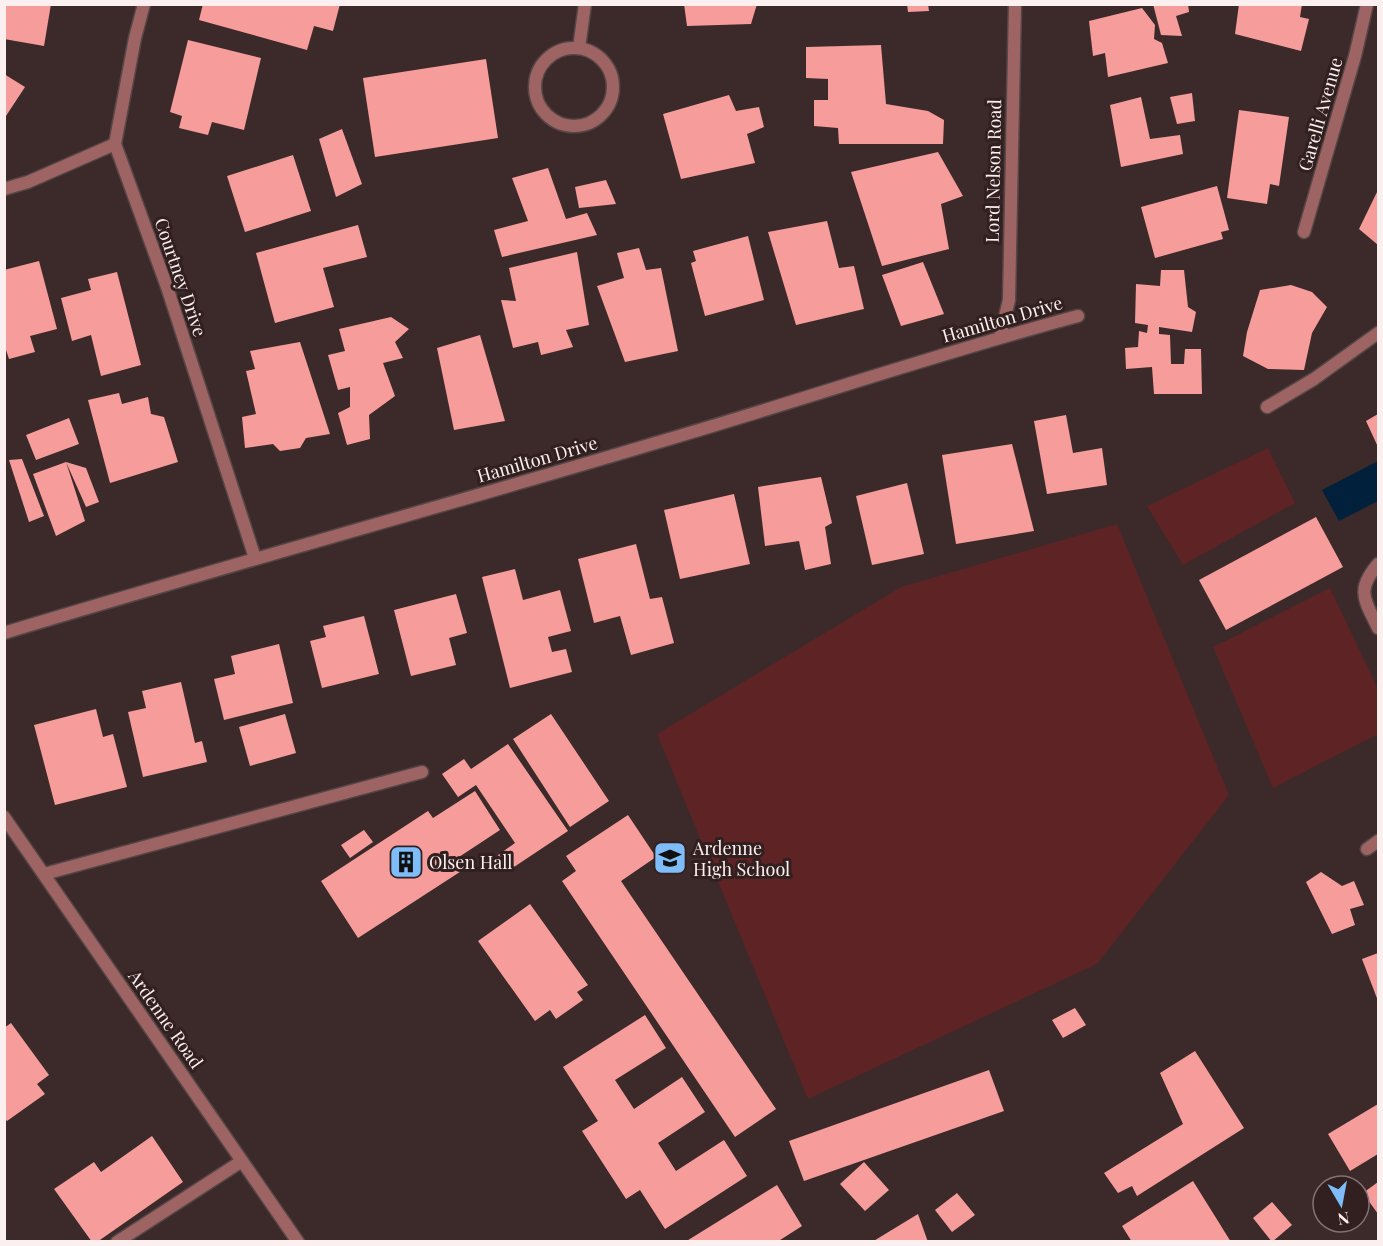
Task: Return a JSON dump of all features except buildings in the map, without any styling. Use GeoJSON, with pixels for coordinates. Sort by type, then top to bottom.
{"type":"FeatureCollection","features":[{"type":"Feature","properties":{"kind":"street"},"geometry":{"type":"LineString","coordinates":[[4,189],[28,182],[115,144],[135,38],[144,4]]}},
{"type":"Feature","properties":{"kind":"street"},"geometry":{"type":"LineString","coordinates":[[579,48],[585,4]]}},
{"type":"Feature","properties":{"kind":"street","name":"Lord Nelson Road"},"geometry":{"type":"LineString","coordinates":[[1000,337],[1009,300],[1015,4]]}},
{"type":"Feature","properties":{"kind":"street","name":"Garelli Avenue"},"geometry":{"type":"LineString","coordinates":[[1304,232],[1355,56],[1367,4]]}},
{"type":"Feature","properties":{"kind":"street"},"geometry":{"type":"LineString","coordinates":[[579,48],[601,58],[608,68],[613,92],[609,104],[597,117],[580,125],[568,125],[555,121],[544,113],[534,88],[540,69],[553,54],[565,49],[579,48]]}},
{"type":"Feature","properties":{"kind":"street","name":"Courtney Drive"},"geometry":{"type":"LineString","coordinates":[[115,144],[167,287],[255,558]]}},
{"type":"Feature","properties":{"kind":"street","name":"Hamilton Drive"},"geometry":{"type":"LineString","coordinates":[[4,633],[659,442],[1000,337],[1078,316]]}},
{"type":"Feature","properties":{"kind":"street"},"geometry":{"type":"LineString","coordinates":[[1267,407],[1314,379],[1378,333]]}},
{"type":"Feature","properties":{"kind":"street"},"geometry":{"type":"LineString","coordinates":[[1378,564],[1365,580],[1364,599],[1378,628]]}},
{"type":"Feature","properties":{"kind":"street"},"geometry":{"type":"LineString","coordinates":[[44,874],[422,772]]}},
{"type":"Feature","properties":{"kind":"street","name":"Ardenne Road"},"geometry":{"type":"LineString","coordinates":[[4,817],[298,1242]]}},
{"type":"Feature","properties":{"kind":"street"},"geometry":{"type":"LineString","coordinates":[[1367,849],[1378,841]]}},
{"type":"Feature","properties":{"kind":"street"},"geometry":{"type":"LineString","coordinates":[[117,1242],[242,1161]]}},
{"type":"Feature","properties":{"kind":"shaded area"},"geometry":{"type":"Polygon","coordinates":[[[1268,448],[1295,503],[1183,565],[1147,506],[1268,448]]]}},
{"type":"Feature","properties":{"kind":"shaded area"},"geometry":{"type":"Polygon","coordinates":[[[1117,524],[1229,795],[1097,964],[808,1099],[657,734],[901,587],[1117,524]]]}},
{"type":"Feature","properties":{"kind":"shaded area"},"geometry":{"type":"Polygon","coordinates":[[[1330,588],[1378,689],[1378,734],[1273,788],[1213,647],[1330,588]]]}},
{"type":"Feature","properties":{"kind":"water"},"geometry":{"type":"Polygon","coordinates":[[[1378,461],[1378,501],[1339,521],[1322,490],[1378,461]]]}},
{"type":"Feature","properties":{"kind":"place","name":"Ardenne High School"},"geometry":{"type":"Point","coordinates":[670,858]}},
{"type":"Feature","properties":{"kind":"place","name":"Olsen Hall"},"geometry":{"type":"Point","coordinates":[406,862]}}]}
